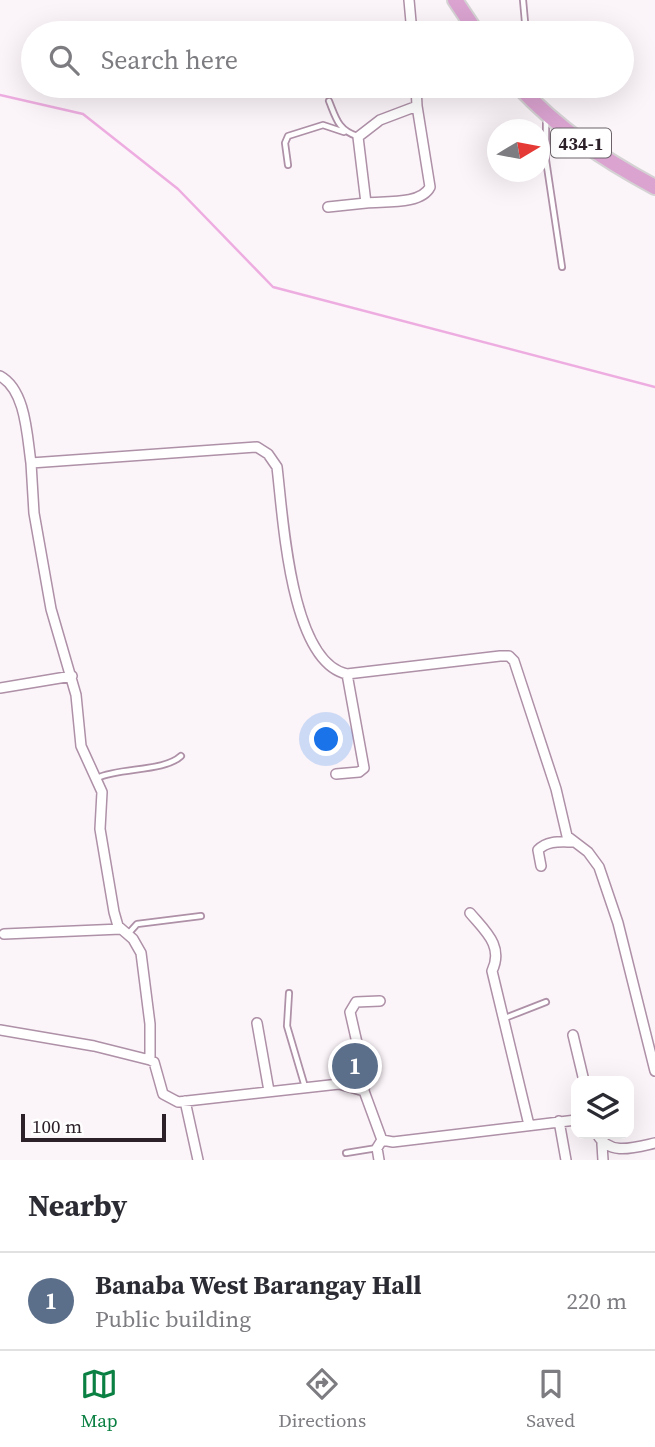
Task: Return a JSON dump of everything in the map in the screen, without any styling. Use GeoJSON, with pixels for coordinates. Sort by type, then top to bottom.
{"type":"FeatureCollection","features":[{"type":"Feature","properties":{"kind":"main road"},"geometry":{"type":"LineString","coordinates":[[455,0],[469,21]]}},
{"type":"Feature","properties":{"kind":"main road","name":"434-1"},"geometry":{"type":"LineString","coordinates":[[528,98],[546,117],[590,150],[655,187]]}},
{"type":"Feature","properties":{"kind":"street"},"geometry":{"type":"LineString","coordinates":[[409,0],[411,21]]}},
{"type":"Feature","properties":{"kind":"street"},"geometry":{"type":"LineString","coordinates":[[328,207],[407,199],[424,196],[428,192],[430,187],[417,98]]}},
{"type":"Feature","properties":{"kind":"street"},"geometry":{"type":"LineString","coordinates":[[366,203],[358,137],[380,120],[418,106]]}},
{"type":"Feature","properties":{"kind":"street"},"geometry":{"type":"LineString","coordinates":[[0,376],[16,391],[27,433],[40,550],[51,609],[72,676],[82,746],[102,792],[100,829],[114,912],[124,932],[139,945],[141,953],[150,1024],[150,1060]]}},
{"type":"Feature","properties":{"kind":"street"},"geometry":{"type":"LineString","coordinates":[[31,463],[257,447],[268,454],[277,467],[301,618],[325,664],[347,674],[509,656],[518,668],[568,836],[588,852],[599,867],[618,923],[655,1071]]}},
{"type":"Feature","properties":{"kind":"street"},"geometry":{"type":"LineString","coordinates":[[336,774],[359,772],[364,768],[347,674]]}},
{"type":"Feature","properties":{"kind":"street"},"geometry":{"type":"LineString","coordinates":[[0,688],[72,676]]}},
{"type":"Feature","properties":{"kind":"street"},"geometry":{"type":"LineString","coordinates":[[541,866],[538,850],[541,847],[552,842],[575,842]]}},
{"type":"Feature","properties":{"kind":"street"},"geometry":{"type":"LineString","coordinates":[[470,913],[495,944],[497,960],[492,971],[528,1125]]}},
{"type":"Feature","properties":{"kind":"street"},"geometry":{"type":"LineString","coordinates":[[4,934],[124,932]]}},
{"type":"Feature","properties":{"kind":"street"},"geometry":{"type":"LineString","coordinates":[[379,1160],[379,1144],[363,1091],[365,1078],[350,1012],[356,1002],[380,1001]]}},
{"type":"Feature","properties":{"kind":"street"},"geometry":{"type":"LineString","coordinates":[[257,1023],[269,1091]]}},
{"type":"Feature","properties":{"kind":"street"},"geometry":{"type":"LineString","coordinates":[[0,1030],[94,1046],[150,1060],[154,1062],[163,1094],[169,1099],[185,1101],[338,1084],[363,1091]]}},
{"type":"Feature","properties":{"kind":"street"},"geometry":{"type":"LineString","coordinates":[[573,1035],[583,1076]]}},
{"type":"Feature","properties":{"kind":"street"},"geometry":{"type":"LineString","coordinates":[[185,1101],[198,1160]]}},
{"type":"Feature","properties":{"kind":"street"},"geometry":{"type":"LineString","coordinates":[[379,1144],[571,1120]]}},
{"type":"Feature","properties":{"kind":"street"},"geometry":{"type":"LineString","coordinates":[[559,1121],[566,1160]]}},
{"type":"Feature","properties":{"kind":"street"},"geometry":{"type":"LineString","coordinates":[[600,1139],[603,1160]]}},
{"type":"Feature","properties":{"kind":"street"},"geometry":{"type":"LineString","coordinates":[[602,1144],[619,1150],[655,1143]]}},
{"type":"Feature","properties":{"kind":"lane"},"geometry":{"type":"LineString","coordinates":[[523,0],[525,21]]}},
{"type":"Feature","properties":{"kind":"lane"},"geometry":{"type":"LineString","coordinates":[[329,101],[344,132]]}},
{"type":"Feature","properties":{"kind":"lane"},"geometry":{"type":"LineString","coordinates":[[546,117],[546,160],[562,267]]}},
{"type":"Feature","properties":{"kind":"lane"},"geometry":{"type":"LineString","coordinates":[[288,165],[285,143],[288,136],[323,125],[358,137]]}},
{"type":"Feature","properties":{"kind":"lane"},"geometry":{"type":"LineString","coordinates":[[96,778],[113,771],[162,764],[181,756]]}},
{"type":"Feature","properties":{"kind":"lane"},"geometry":{"type":"LineString","coordinates":[[124,932],[137,924],[201,916]]}},
{"type":"Feature","properties":{"kind":"lane"},"geometry":{"type":"LineString","coordinates":[[289,993],[286,1026],[305,1087]]}},
{"type":"Feature","properties":{"kind":"lane"},"geometry":{"type":"LineString","coordinates":[[504,1019],[546,1002]]}},
{"type":"Feature","properties":{"kind":"lane"},"geometry":{"type":"LineString","coordinates":[[346,1153],[379,1144]]}},
{"type":"Feature","properties":{"kind":"waterway"},"geometry":{"type":"LineString","coordinates":[[0,95],[83,114],[178,189],[273,287],[655,387]]}},
{"type":"Feature","properties":{"kind":"place","name":"Banaba West Barangay Hall"},"geometry":{"type":"Point","coordinates":[355,1066]}}]}
